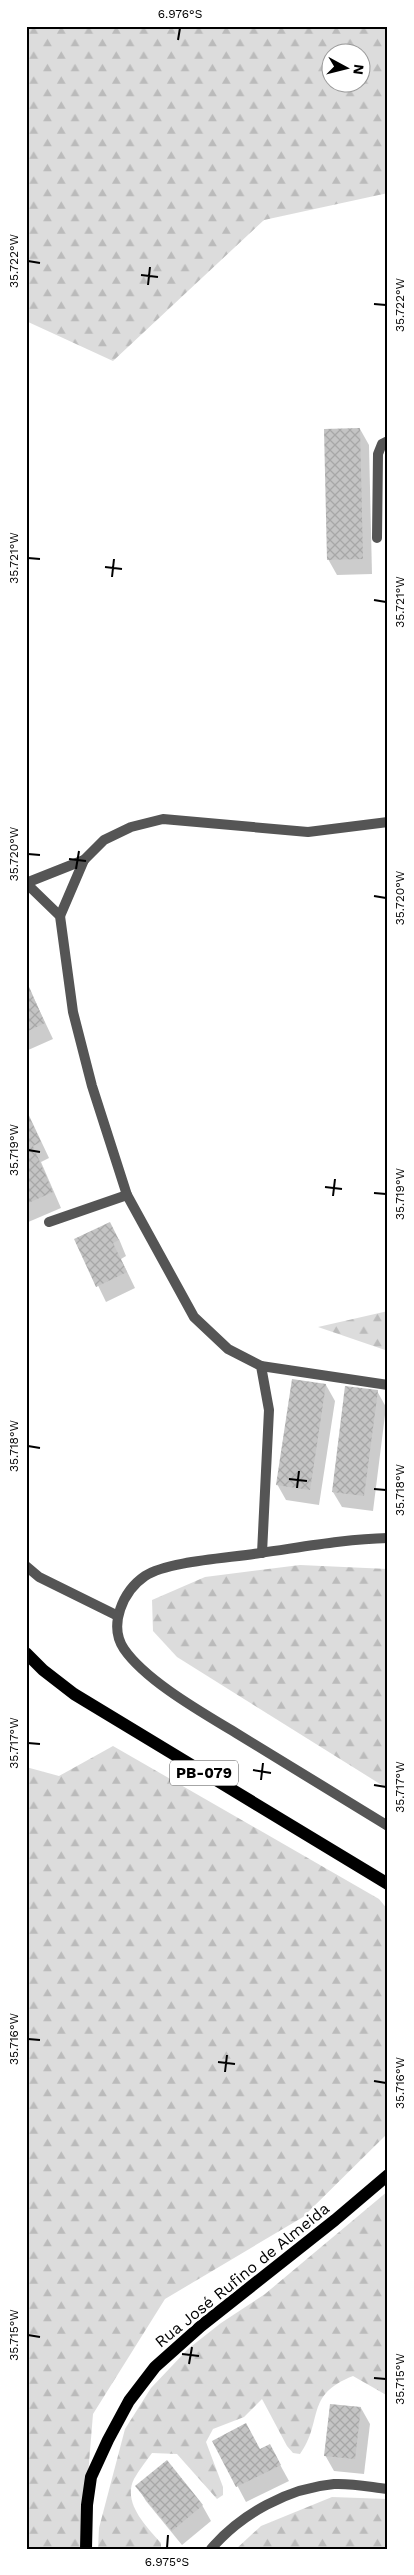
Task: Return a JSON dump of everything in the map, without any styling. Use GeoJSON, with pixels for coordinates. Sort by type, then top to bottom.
{"type":"FeatureCollection","features":[{"type":"Feature","properties":{"kind":"main road","name":"PB-079"},"geometry":{"type":"LineString","coordinates":[[26,1653],[43,1670],[74,1694],[388,1884]]}},
{"type":"Feature","properties":{"kind":"main road","name":"Rua José Rufino de Almeida"},"geometry":{"type":"LineString","coordinates":[[86,2549],[87,2505],[91,2477],[129,2401],[155,2368],[200,2326],[388,2176]]}},
{"type":"Feature","properties":{"kind":"street"},"geometry":{"type":"LineString","coordinates":[[377,538],[378,454],[382,444],[388,440]]}},
{"type":"Feature","properties":{"kind":"street"},"geometry":{"type":"LineString","coordinates":[[388,822],[308,832],[163,820],[130,827],[104,840],[84,860],[60,916],[73,1012],[92,1086],[126,1195],[194,1317],[228,1349],[261,1366],[388,1384]]}},
{"type":"Feature","properties":{"kind":"street"},"geometry":{"type":"LineString","coordinates":[[60,916],[26,883],[84,860]]}},
{"type":"Feature","properties":{"kind":"street"},"geometry":{"type":"LineString","coordinates":[[49,1222],[126,1195]]}},
{"type":"Feature","properties":{"kind":"street"},"geometry":{"type":"LineString","coordinates":[[261,1366],[270,1410],[262,1553]]}},
{"type":"Feature","properties":{"kind":"street"},"geometry":{"type":"LineString","coordinates":[[388,1538],[301,1546],[169,1568],[146,1576],[124,1601],[118,1616],[117,1632],[124,1648],[141,1668],[192,1706],[388,1826]]}},
{"type":"Feature","properties":{"kind":"street"},"geometry":{"type":"LineString","coordinates":[[26,1566],[39,1577],[118,1616]]}},
{"type":"Feature","properties":{"kind":"street"},"geometry":{"type":"LineString","coordinates":[[211,2549],[237,2522],[285,2496],[312,2487],[336,2484],[388,2489]]}},
{"type":"Feature","properties":{"kind":"green space"},"geometry":{"type":"Polygon","coordinates":[[[26,26],[388,26],[388,193],[264,220],[113,361],[26,321],[26,26]]]}},
{"type":"Feature","properties":{"kind":"green space"},"geometry":{"type":"Polygon","coordinates":[[[388,1311],[388,1351],[318,1327],[388,1311]]]}},
{"type":"Feature","properties":{"kind":"green space"},"geometry":{"type":"Polygon","coordinates":[[[300,1565],[388,1569],[388,1789],[177,1657],[153,1631],[152,1600],[205,1577],[300,1565]]]}},
{"type":"Feature","properties":{"kind":"green space"},"geometry":{"type":"Polygon","coordinates":[[[113,1746],[379,1899],[388,1910],[388,2133],[303,2217],[165,2299],[93,2414],[82,2549],[26,2549],[26,1767],[59,1776],[113,1746]]]}},
{"type":"Feature","properties":{"kind":"green space"},"geometry":{"type":"Polygon","coordinates":[[[388,2191],[388,2396],[353,2376],[338,2383],[321,2400],[312,2431],[300,2454],[293,2453],[287,2446],[262,2399],[244,2417],[213,2429],[206,2442],[223,2487],[223,2495],[217,2499],[177,2454],[152,2453],[134,2479],[131,2497],[143,2522],[161,2543],[161,2549],[98,2549],[99,2528],[125,2429],[151,2388],[188,2349],[221,2323],[265,2294],[388,2191]]]}},
{"type":"Feature","properties":{"kind":"green space"},"geometry":{"type":"Polygon","coordinates":[[[332,2497],[388,2499],[388,2549],[236,2549],[261,2526],[332,2497]]]}},
{"type":"Feature","properties":{"kind":"building"},"geometry":{"type":"Polygon","coordinates":[[[360,428],[363,559],[327,560],[324,429],[360,428]]]}},
{"type":"Feature","properties":{"kind":"building"},"geometry":{"type":"Polygon","coordinates":[[[26,980],[45,1023],[26,1032],[26,980]]]}},
{"type":"Feature","properties":{"kind":"building"},"geometry":{"type":"Polygon","coordinates":[[[26,1110],[41,1142],[33,1146],[53,1192],[26,1204],[26,1110]]]}},
{"type":"Feature","properties":{"kind":"building"},"geometry":{"type":"Polygon","coordinates":[[[110,1222],[119,1240],[113,1243],[127,1272],[96,1287],[74,1239],[110,1222]]]}},
{"type":"Feature","properties":{"kind":"building"},"geometry":{"type":"Polygon","coordinates":[[[292,1379],[326,1384],[310,1490],[276,1485],[292,1379]]]}},
{"type":"Feature","properties":{"kind":"building"},"geometry":{"type":"Polygon","coordinates":[[[345,1386],[378,1390],[364,1496],[332,1492],[345,1386]]]}},
{"type":"Feature","properties":{"kind":"building"},"geometry":{"type":"Polygon","coordinates":[[[330,2404],[361,2407],[355,2459],[324,2456],[330,2404]]]}},
{"type":"Feature","properties":{"kind":"building"},"geometry":{"type":"Polygon","coordinates":[[[246,2423],[260,2449],[270,2444],[281,2465],[236,2487],[212,2441],[246,2423]]]}},
{"type":"Feature","properties":{"kind":"building"},"geometry":{"type":"Polygon","coordinates":[[[167,2460],[203,2505],[172,2531],[135,2486],[167,2460]]]}}]}
